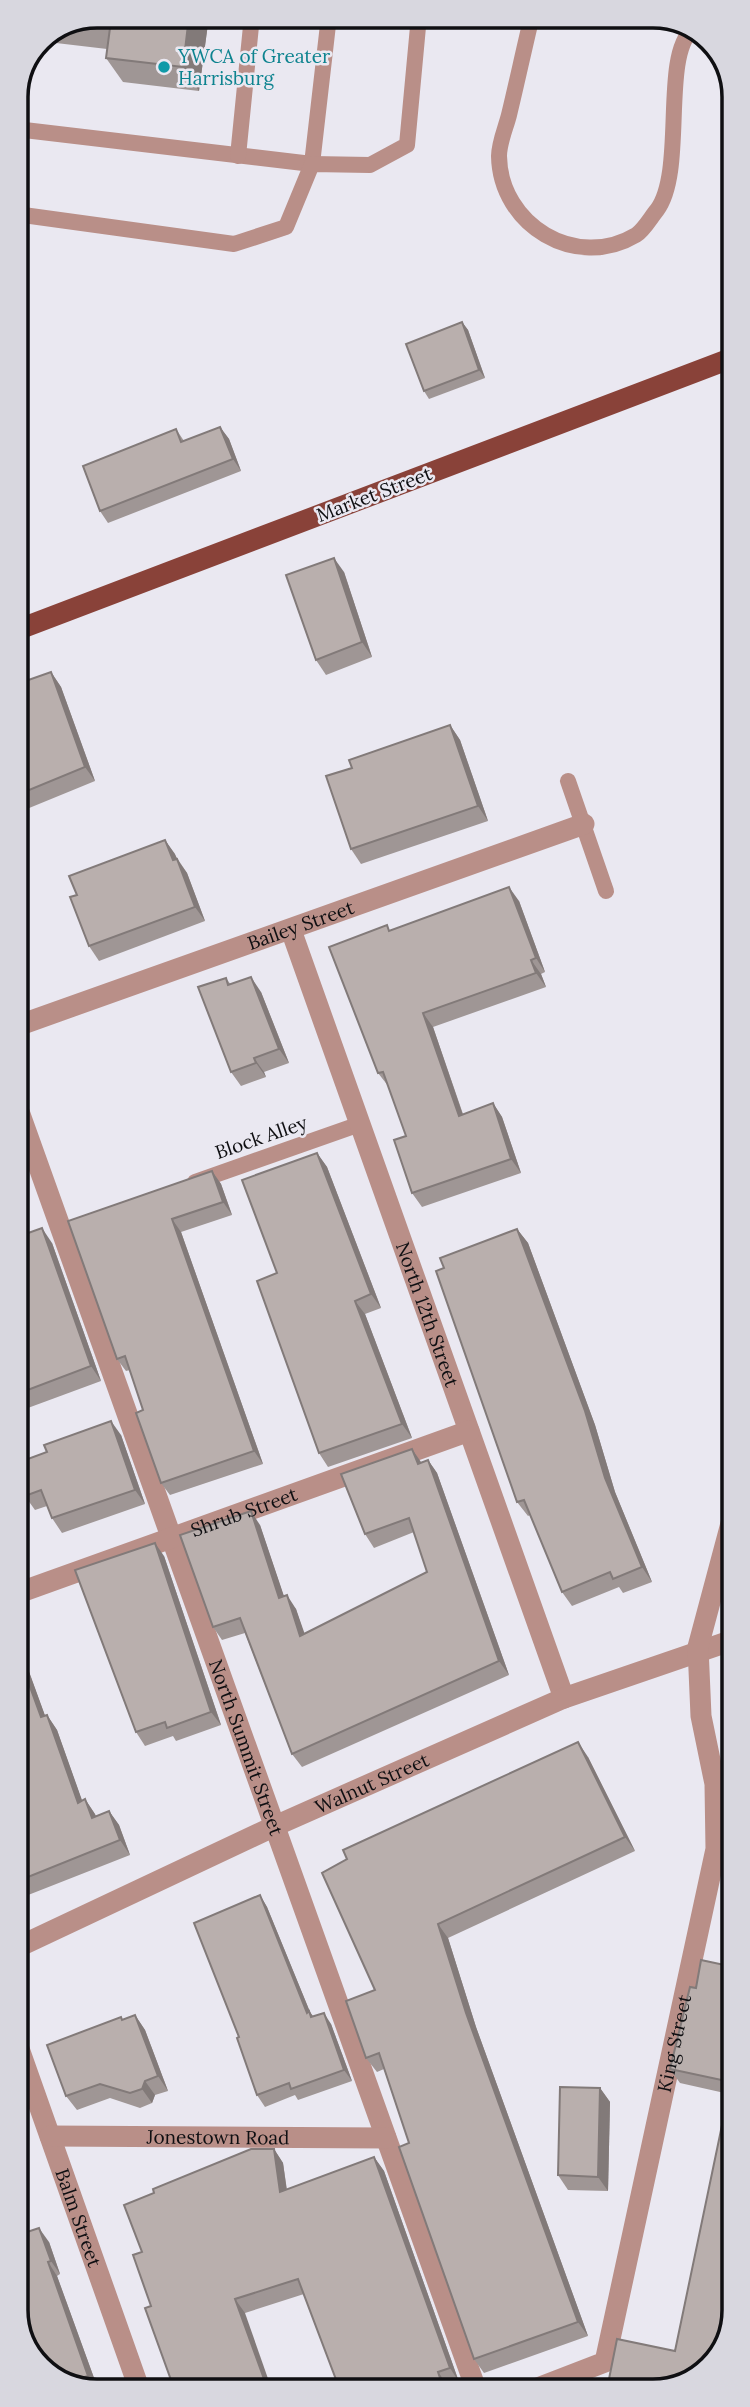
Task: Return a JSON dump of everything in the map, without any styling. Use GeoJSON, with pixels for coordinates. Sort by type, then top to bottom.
{"type":"FeatureCollection","features":[{"type":"Feature","properties":{"kind":"main road","name":"Market Street"},"geometry":{"type":"LineString","coordinates":[[28,625],[722,362]]}},
{"type":"Feature","properties":{"kind":"street","name":"Bailey Street"},"geometry":{"type":"LineString","coordinates":[[28,1022],[584,824]]}},
{"type":"Feature","properties":{"kind":"street","name":"North 12th Street"},"geometry":{"type":"LineString","coordinates":[[291,930],[564,1698]]}},
{"type":"Feature","properties":{"kind":"street","name":"North Summit Street"},"geometry":{"type":"LineString","coordinates":[[28,1136],[472,2379]]}},
{"type":"Feature","properties":{"kind":"street","name":"Shrub Street"},"geometry":{"type":"LineString","coordinates":[[28,1589],[469,1431]]}},
{"type":"Feature","properties":{"kind":"street","name":"King Street"},"geometry":{"type":"LineString","coordinates":[[560,2379],[605,2361],[716,1849],[715,1784],[701,1716],[698,1647],[722,1557]]}},
{"type":"Feature","properties":{"kind":"street","name":"Walnut Street"},"geometry":{"type":"LineString","coordinates":[[28,1942],[275,1826],[564,1698],[722,1644]]}},
{"type":"Feature","properties":{"kind":"street","name":"Balm Street"},"geometry":{"type":"LineString","coordinates":[[28,2074],[135,2379]]}},
{"type":"Feature","properties":{"kind":"street","name":"Jonestown Road"},"geometry":{"type":"LineString","coordinates":[[50,2136],[386,2138]]}},
{"type":"Feature","properties":{"kind":"lane"},"geometry":{"type":"LineString","coordinates":[[238,156],[252,28]]}},
{"type":"Feature","properties":{"kind":"lane"},"geometry":{"type":"LineString","coordinates":[[28,216],[234,244],[286,227],[312,164],[328,28]]}},
{"type":"Feature","properties":{"kind":"lane"},"geometry":{"type":"LineString","coordinates":[[28,130],[312,164],[370,165],[407,145],[418,28]]}},
{"type":"Feature","properties":{"kind":"lane"},"geometry":{"type":"LineString","coordinates":[[529,28],[499,156],[508,197],[537,229],[568,247],[601,248],[638,234],[663,202],[672,159],[677,71],[686,37]]}},
{"type":"Feature","properties":{"kind":"lane"},"geometry":{"type":"LineString","coordinates":[[568,782],[606,891]]}},
{"type":"Feature","properties":{"kind":"lane","name":"Block Alley"},"geometry":{"type":"LineString","coordinates":[[178,1188],[360,1124]]}},
{"type":"Feature","properties":{"kind":"building"},"geometry":{"type":"Polygon","coordinates":[[[110,28],[188,28],[183,67],[106,58],[110,28]]]}},
{"type":"Feature","properties":{"kind":"building"},"geometry":{"type":"Polygon","coordinates":[[[462,322],[479,370],[424,391],[406,344],[462,322]]]}},
{"type":"Feature","properties":{"kind":"building"},"geometry":{"type":"Polygon","coordinates":[[[220,427],[233,459],[100,511],[83,466],[176,429],[181,442],[220,427]]]}},
{"type":"Feature","properties":{"kind":"building"},"geometry":{"type":"Polygon","coordinates":[[[334,558],[362,642],[316,660],[286,575],[334,558]]]}},
{"type":"Feature","properties":{"kind":"building"},"geometry":{"type":"Polygon","coordinates":[[[51,672],[85,767],[28,790],[28,680],[51,672]]]}},
{"type":"Feature","properties":{"kind":"building"},"geometry":{"type":"Polygon","coordinates":[[[450,725],[478,806],[351,849],[326,776],[352,768],[349,760],[450,725]]]}},
{"type":"Feature","properties":{"kind":"building"},"geometry":{"type":"Polygon","coordinates":[[[165,840],[173,860],[177,859],[195,907],[89,946],[70,897],[77,895],[69,876],[165,840]]]}},
{"type":"Feature","properties":{"kind":"building"},"geometry":{"type":"Polygon","coordinates":[[[509,887],[536,958],[531,960],[536,973],[423,1013],[459,1116],[493,1103],[511,1159],[412,1193],[394,1140],[406,1136],[383,1072],[378,1073],[329,947],[387,925],[389,931],[509,887]]]}},
{"type":"Feature","properties":{"kind":"building"},"geometry":{"type":"Polygon","coordinates":[[[251,977],[279,1049],[254,1058],[256,1063],[231,1072],[198,987],[226,978],[228,985],[251,977]]]}},
{"type":"Feature","properties":{"kind":"building"},"geometry":{"type":"Polygon","coordinates":[[[317,1153],[371,1294],[355,1301],[402,1424],[319,1453],[257,1281],[277,1273],[242,1180],[317,1153]]]}},
{"type":"Feature","properties":{"kind":"building"},"geometry":{"type":"Polygon","coordinates":[[[212,1171],[223,1202],[172,1219],[254,1451],[161,1483],[136,1413],[143,1410],[125,1356],[117,1359],[68,1221],[212,1171]]]}},
{"type":"Feature","properties":{"kind":"building"},"geometry":{"type":"Polygon","coordinates":[[[42,1228],[91,1366],[28,1390],[28,1233],[42,1228]]]}},
{"type":"Feature","properties":{"kind":"building"},"geometry":{"type":"Polygon","coordinates":[[[517,1229],[585,1411],[605,1478],[642,1567],[613,1579],[610,1572],[562,1592],[524,1500],[517,1502],[436,1271],[444,1268],[440,1258],[517,1229]]]}},
{"type":"Feature","properties":{"kind":"building"},"geometry":{"type":"Polygon","coordinates":[[[111,1421],[135,1490],[52,1518],[41,1490],[28,1495],[28,1459],[47,1452],[44,1445],[111,1421]]]}},
{"type":"Feature","properties":{"kind":"building"},"geometry":{"type":"Polygon","coordinates":[[[412,1449],[418,1464],[428,1460],[499,1661],[292,1754],[240,1618],[213,1627],[180,1535],[251,1511],[279,1598],[287,1595],[300,1636],[427,1572],[409,1518],[365,1534],[341,1474],[412,1449]]]}},
{"type":"Feature","properties":{"kind":"building"},"geometry":{"type":"Polygon","coordinates":[[[155,1543],[211,1712],[167,1728],[165,1722],[136,1732],[75,1570],[155,1543]]]}},
{"type":"Feature","properties":{"kind":"building"},"geometry":{"type":"Polygon","coordinates":[[[28,1681],[41,1717],[47,1715],[78,1803],[85,1799],[92,1818],[109,1811],[120,1840],[28,1877],[28,1681]]]}},
{"type":"Feature","properties":{"kind":"building"},"geometry":{"type":"Polygon","coordinates":[[[578,1742],[625,1837],[438,1924],[466,2013],[578,2322],[474,2359],[399,2147],[409,2143],[379,2053],[366,2058],[346,2001],[375,1990],[322,1873],[347,1859],[343,1850],[578,1742]]]}},
{"type":"Feature","properties":{"kind":"building"},"geometry":{"type":"Polygon","coordinates":[[[260,1895],[307,2013],[309,2011],[311,2017],[324,2013],[344,2070],[291,2089],[289,2083],[257,2095],[237,2038],[239,2037],[194,1923],[260,1895]]]}},
{"type":"Feature","properties":{"kind":"building"},"geometry":{"type":"Polygon","coordinates":[[[701,1960],[722,1964],[722,2080],[670,2069],[690,1987],[696,1988],[701,1960]]]}},
{"type":"Feature","properties":{"kind":"building"},"geometry":{"type":"Polygon","coordinates":[[[135,2015],[158,2076],[145,2081],[142,2089],[130,2093],[100,2084],[66,2096],[47,2045],[121,2017],[122,2020],[135,2015]]]}},
{"type":"Feature","properties":{"kind":"building"},"geometry":{"type":"Polygon","coordinates":[[[560,2087],[600,2088],[598,2177],[558,2175],[560,2087]]]}},
{"type":"Feature","properties":{"kind":"building"},"geometry":{"type":"Polygon","coordinates":[[[722,2125],[722,2310],[715,2340],[702,2359],[671,2377],[609,2379],[617,2339],[675,2351],[722,2125]]]}},
{"type":"Feature","properties":{"kind":"building"},"geometry":{"type":"Polygon","coordinates":[[[251,2149],[274,2149],[280,2192],[374,2157],[450,2368],[438,2372],[440,2379],[336,2379],[298,2279],[235,2299],[264,2379],[171,2379],[145,2308],[151,2306],[133,2255],[142,2252],[124,2205],[154,2193],[153,2189],[251,2149]]]}},
{"type":"Feature","properties":{"kind":"building"},"geometry":{"type":"Polygon","coordinates":[[[39,2228],[51,2261],[48,2262],[88,2376],[79,2377],[55,2365],[40,2348],[30,2328],[28,2232],[39,2228]]]}},
{"type":"Feature","properties":{"kind":"place","name":"YWCA of Greater Harrisburg"},"geometry":{"type":"Point","coordinates":[164,67]}}]}
